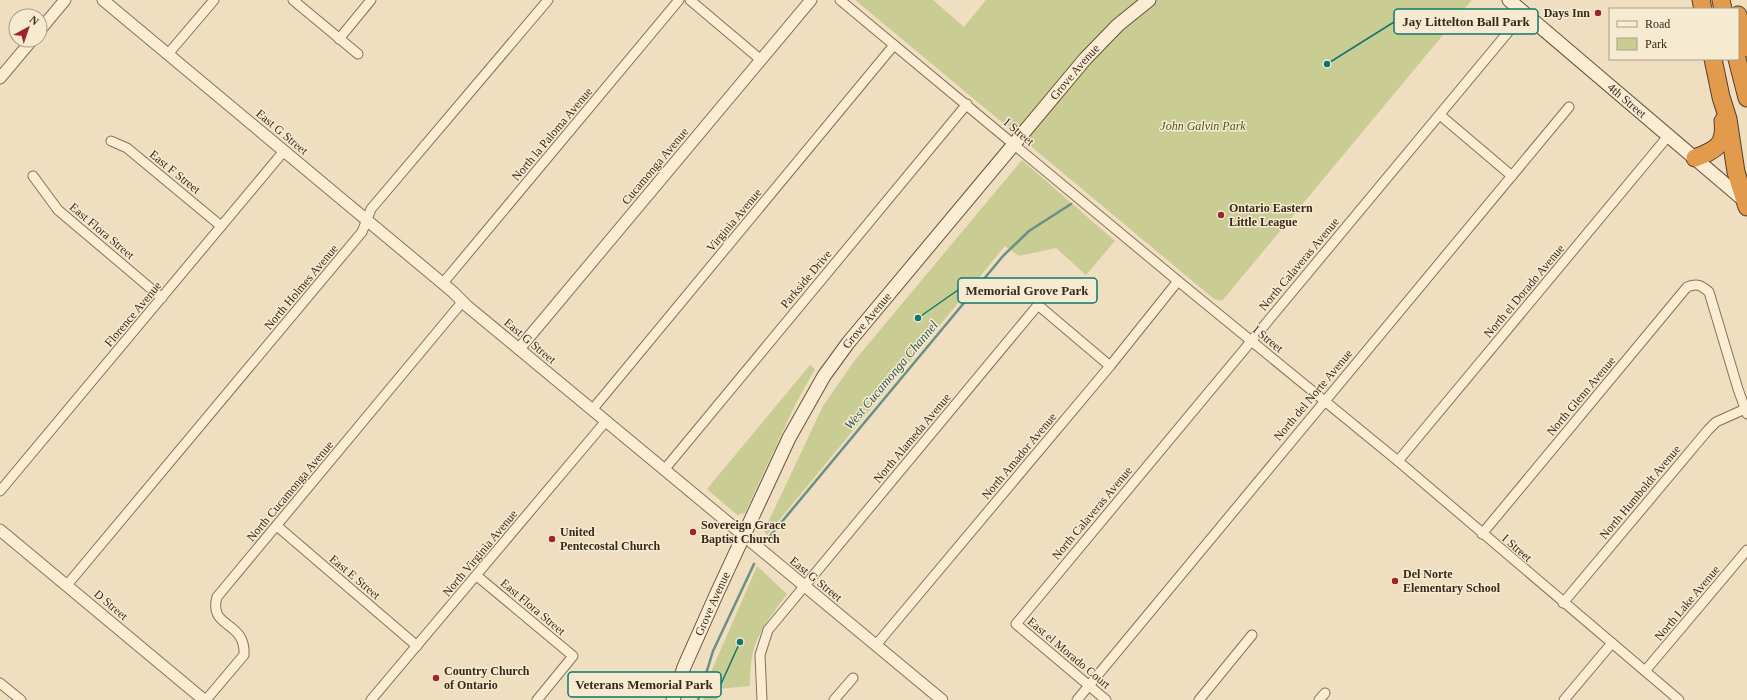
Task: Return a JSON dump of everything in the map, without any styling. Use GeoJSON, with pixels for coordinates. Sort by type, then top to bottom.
{"type":"FeatureCollection","features":[{"type":"Feature","properties":{"kind":"highway"},"geometry":{"type":"LineString","coordinates":[[1739,19],[1747,48]]}},
{"type":"Feature","properties":{"kind":"highway"},"geometry":{"type":"LineString","coordinates":[[1713,60],[1721,97],[1728,119],[1736,172],[1746,204]]}},
{"type":"Feature","properties":{"kind":"highway"},"geometry":{"type":"LineString","coordinates":[[1737,60],[1747,98]]}},
{"type":"Feature","properties":{"kind":"highway"},"geometry":{"type":"LineString","coordinates":[[1695,158],[1714,150],[1722,140],[1724,127],[1721,97]]}},
{"type":"Feature","properties":{"kind":"main road","name":"Grove Avenue"},"geometry":{"type":"LineString","coordinates":[[673,700],[684,667],[789,438],[824,376],[853,337],[1085,59],[1118,25],[1149,0]]}},
{"type":"Feature","properties":{"kind":"main road","name":"4th Street"},"geometry":{"type":"LineString","coordinates":[[1510,0],[1669,135],[1746,204]]}},
{"type":"Feature","properties":{"kind":"street"},"geometry":{"type":"LineString","coordinates":[[48,20],[65,0]]}},
{"type":"Feature","properties":{"kind":"street","name":"East G Street"},"geometry":{"type":"LineString","coordinates":[[103,0],[443,283],[606,422],[942,700]]}},
{"type":"Feature","properties":{"kind":"street"},"geometry":{"type":"LineString","coordinates":[[168,54],[214,0]]}},
{"type":"Feature","properties":{"kind":"street"},"geometry":{"type":"LineString","coordinates":[[293,0],[358,54]]}},
{"type":"Feature","properties":{"kind":"street"},"geometry":{"type":"LineString","coordinates":[[339,39],[371,0]]}},
{"type":"Feature","properties":{"kind":"street","name":"North la Paloma Avenue"},"geometry":{"type":"LineString","coordinates":[[443,283],[679,0]]}},
{"type":"Feature","properties":{"kind":"street"},"geometry":{"type":"LineString","coordinates":[[690,0],[762,60]]}},
{"type":"Feature","properties":{"kind":"street","name":"Cucamonga Avenue"},"geometry":{"type":"LineString","coordinates":[[519,349],[811,0]]}},
{"type":"Feature","properties":{"kind":"street","name":"I Street"},"geometry":{"type":"LineString","coordinates":[[840,0],[967,104],[1178,281],[1398,461],[1563,603],[1679,700]]}},
{"type":"Feature","properties":{"kind":"street","name":"North Holmes Avenue"},"geometry":{"type":"LineString","coordinates":[[66,585],[362,232],[371,209],[544,1]]}},
{"type":"Feature","properties":{"kind":"street","name":"North Calaveras Avenue"},"geometry":{"type":"LineString","coordinates":[[1016,624],[1524,13]]}},
{"type":"Feature","properties":{"kind":"street","name":"Virginia Avenue"},"geometry":{"type":"LineString","coordinates":[[592,410],[894,45]]}},
{"type":"Feature","properties":{"kind":"street"},"geometry":{"type":"LineString","coordinates":[[0,78],[25,48]]}},
{"type":"Feature","properties":{"kind":"street","name":"Parkside Drive"},"geometry":{"type":"LineString","coordinates":[[664,470],[967,104]]}},
{"type":"Feature","properties":{"kind":"street","name":"North del Norte Avenue"},"geometry":{"type":"LineString","coordinates":[[1076,700],[1570,107]]}},
{"type":"Feature","properties":{"kind":"street"},"geometry":{"type":"LineString","coordinates":[[1440,115],[1512,176]]}},
{"type":"Feature","properties":{"kind":"street","name":"North el Dorado Avenue"},"geometry":{"type":"LineString","coordinates":[[1398,461],[1669,135]]}},
{"type":"Feature","properties":{"kind":"street","name":"East F Street"},"geometry":{"type":"LineString","coordinates":[[111,141],[127,148],[221,226]]}},
{"type":"Feature","properties":{"kind":"street","name":"Florence Avenue"},"geometry":{"type":"LineString","coordinates":[[0,491],[284,151]]}},
{"type":"Feature","properties":{"kind":"street","name":"East Flora Street"},"geometry":{"type":"LineString","coordinates":[[33,176],[58,210],[162,298]]}},
{"type":"Feature","properties":{"kind":"street","name":"North Amador Avenue"},"geometry":{"type":"LineString","coordinates":[[876,645],[1110,366],[1178,281]]}},
{"type":"Feature","properties":{"kind":"street","name":"North Glenn Avenue"},"geometry":{"type":"LineString","coordinates":[[1482,534],[1687,287],[1695,284],[1703,286],[1709,292],[1746,412]]}},
{"type":"Feature","properties":{"kind":"street","name":"North Cucamonga Avenue"},"geometry":{"type":"LineString","coordinates":[[205,700],[244,655],[244,646],[241,636],[217,615],[215,606],[217,597],[463,301]]}},
{"type":"Feature","properties":{"kind":"street","name":"North Alameda Avenue"},"geometry":{"type":"LineString","coordinates":[[804,586],[1038,305],[1110,366]]}},
{"type":"Feature","properties":{"kind":"street","name":"North Humboldt Avenue"},"geometry":{"type":"LineString","coordinates":[[1563,603],[1708,430],[1716,422],[1746,412]]}},
{"type":"Feature","properties":{"kind":"street","name":"North Virginia Avenue"},"geometry":{"type":"LineString","coordinates":[[371,700],[606,422]]}},
{"type":"Feature","properties":{"kind":"street","name":"East E Street"},"geometry":{"type":"LineString","coordinates":[[277,526],[417,646]]}},
{"type":"Feature","properties":{"kind":"street","name":"D Street"},"geometry":{"type":"LineString","coordinates":[[0,530],[205,700]]}},
{"type":"Feature","properties":{"kind":"street","name":"North Lake Avenue"},"geometry":{"type":"LineString","coordinates":[[1645,671],[1747,550]]}},
{"type":"Feature","properties":{"kind":"street","name":"East Flora Street"},"geometry":{"type":"LineString","coordinates":[[477,576],[573,656],[537,700]]}},
{"type":"Feature","properties":{"kind":"street"},"geometry":{"type":"LineString","coordinates":[[762,700],[760,655],[768,630],[804,586]]}},
{"type":"Feature","properties":{"kind":"street","name":"East el Morado Court"},"geometry":{"type":"LineString","coordinates":[[1016,624],[1106,700]]}},
{"type":"Feature","properties":{"kind":"street"},"geometry":{"type":"LineString","coordinates":[[1199,700],[1252,635]]}},
{"type":"Feature","properties":{"kind":"street"},"geometry":{"type":"LineString","coordinates":[[1564,700],[1612,643]]}},
{"type":"Feature","properties":{"kind":"street"},"geometry":{"type":"LineString","coordinates":[[834,700],[853,678]]}},
{"type":"Feature","properties":{"kind":"street"},"geometry":{"type":"LineString","coordinates":[[0,683],[21,700]]}},
{"type":"Feature","properties":{"kind":"green space","name":"John Galvin Park"},"geometry":{"type":"Polygon","coordinates":[[[855,0],[933,0],[964,27],[986,0],[1472,0],[1222,301],[1214,299],[855,0]]]}},
{"type":"Feature","properties":{"kind":"green space"},"geometry":{"type":"Polygon","coordinates":[[[1022,160],[1115,241],[1086,275],[1056,248],[1019,256],[1005,246],[767,535],[764,531],[823,406],[855,360],[1022,160]]]}},
{"type":"Feature","properties":{"kind":"green space"},"geometry":{"type":"Polygon","coordinates":[[[810,365],[815,369],[795,405],[745,513],[737,515],[707,489],[810,365]]]}},
{"type":"Feature","properties":{"kind":"green space"},"geometry":{"type":"Polygon","coordinates":[[[757,566],[787,594],[770,617],[759,636],[752,657],[750,686],[717,689],[717,700],[703,700],[711,672],[757,566]]]}},
{"type":"Feature","properties":{"kind":"waterway","name":"West Cucamonga Channel"},"geometry":{"type":"LineString","coordinates":[[770,536],[1003,256],[1029,231],[1071,204]]}},
{"type":"Feature","properties":{"kind":"waterway","name":"West Cucamonga Channel"},"geometry":{"type":"LineString","coordinates":[[698,700],[713,651],[754,564]]}},
{"type":"Feature","properties":{"kind":"place","name":"Days Inn"},"geometry":{"type":"Point","coordinates":[1598,13]}},
{"type":"Feature","properties":{"kind":"place","name":"Jay Littelton Ball Park"},"geometry":{"type":"Point","coordinates":[1327,64]}},
{"type":"Feature","properties":{"kind":"place","name":"Ontario Eastern Little League"},"geometry":{"type":"Point","coordinates":[1221,215]}},
{"type":"Feature","properties":{"kind":"place","name":"Memorial Grove Park"},"geometry":{"type":"Point","coordinates":[918,318]}},
{"type":"Feature","properties":{"kind":"place","name":"Sovereign Grace Baptist Church"},"geometry":{"type":"Point","coordinates":[693,532]}},
{"type":"Feature","properties":{"kind":"place","name":"United Pentecostal Church"},"geometry":{"type":"Point","coordinates":[552,539]}},
{"type":"Feature","properties":{"kind":"place","name":"Del Norte Elementary School"},"geometry":{"type":"Point","coordinates":[1395,581]}},
{"type":"Feature","properties":{"kind":"place","name":"Veterans Memorial Park"},"geometry":{"type":"Point","coordinates":[740,642]}},
{"type":"Feature","properties":{"kind":"place","name":"Country Church of Ontario"},"geometry":{"type":"Point","coordinates":[436,678]}}]}
